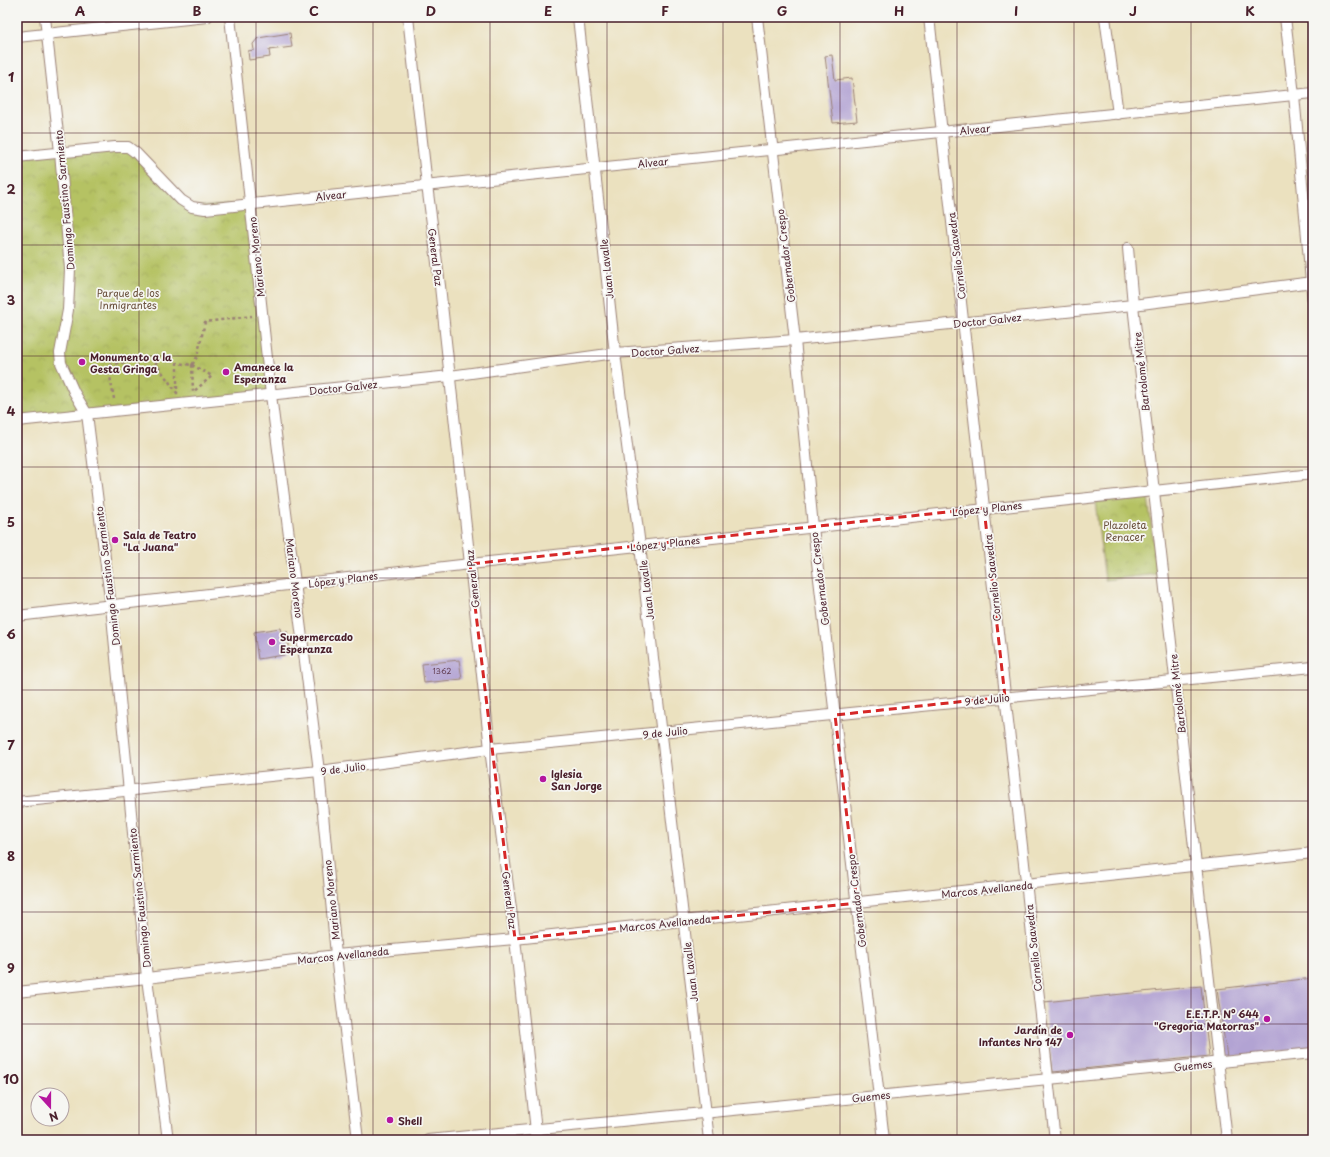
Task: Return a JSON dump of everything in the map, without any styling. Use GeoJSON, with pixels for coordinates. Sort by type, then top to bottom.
{"type":"FeatureCollection","features":[{"type":"Feature","properties":{"kind":"street","name":"Domingo Faustino Sarmiento"},"geometry":{"type":"LineString","coordinates":[[45,17],[60,152],[70,268],[68,310],[60,353],[61,363],[74,392],[87,414],[111,606],[147,978],[168,1140]]}},
{"type":"Feature","properties":{"kind":"street"},"geometry":{"type":"LineString","coordinates":[[17,37],[207,17]]}},
{"type":"Feature","properties":{"kind":"street","name":"Mariano Moreno"},"geometry":{"type":"LineString","coordinates":[[230,17],[271,395],[319,771],[336,955],[358,1140]]}},
{"type":"Feature","properties":{"kind":"street","name":"General Paz"},"geometry":{"type":"LineString","coordinates":[[408,17],[450,376],[490,749],[515,939],[537,1140]]}},
{"type":"Feature","properties":{"kind":"street","name":"Juan Lavalle"},"geometry":{"type":"LineString","coordinates":[[578,17],[615,353],[640,546],[709,1140]]}},
{"type":"Feature","properties":{"kind":"street","name":"Gobernador Crespo"},"geometry":{"type":"LineString","coordinates":[[757,17],[795,340],[813,527],[884,1140]]}},
{"type":"Feature","properties":{"kind":"street","name":"Cornelio Saavedra"},"geometry":{"type":"LineString","coordinates":[[929,17],[1054,1140]]}},
{"type":"Feature","properties":{"kind":"street"},"geometry":{"type":"LineString","coordinates":[[1105,17],[1118,114]]}},
{"type":"Feature","properties":{"kind":"street"},"geometry":{"type":"LineString","coordinates":[[1285,17],[1294,95],[1313,303]]}},
{"type":"Feature","properties":{"kind":"street","name":"Alvear"},"geometry":{"type":"LineString","coordinates":[[17,157],[115,146],[128,147],[136,153],[181,200],[192,207],[205,209],[1313,93]]}},
{"type":"Feature","properties":{"kind":"street","name":"Bartolomé Mitre"},"geometry":{"type":"LineString","coordinates":[[1128,248],[1175,680],[1228,1140]]}},
{"type":"Feature","properties":{"kind":"street","name":"Doctor Galvez"},"geometry":{"type":"LineString","coordinates":[[17,421],[450,376],[615,353],[795,340],[1133,305],[1312,282]]}},
{"type":"Feature","properties":{"kind":"street","name":"López y Planes"},"geometry":{"type":"LineString","coordinates":[[17,616],[470,564],[1313,474]]}},
{"type":"Feature","properties":{"kind":"street","name":"9 de Julio"},"geometry":{"type":"LineString","coordinates":[[17,802],[319,771],[490,749],[1313,666]]}},
{"type":"Feature","properties":{"kind":"street","name":"Marcos Avellaneda"},"geometry":{"type":"LineString","coordinates":[[17,992],[336,955],[515,939],[1313,854]]}},
{"type":"Feature","properties":{"kind":"street","name":"Guemes"},"geometry":{"type":"LineString","coordinates":[[428,1140],[1313,1053]]}},
{"type":"Feature","properties":{"kind":"path"},"geometry":{"type":"LineString","coordinates":[[114,400],[108,365],[152,358],[177,393],[177,363],[192,365],[212,376],[193,392],[192,365],[197,357],[205,322],[262,315]]}},
{"type":"Feature","properties":{"kind":"highlighted area"},"geometry":{"type":"Polygon","coordinates":[[[984,508],[1005,697],[835,715],[857,903],[515,939],[470,564],[984,508]]]}},
{"type":"Feature","properties":{"kind":"green space","name":"Parque de los Inmigrantes"},"geometry":{"type":"Polygon","coordinates":[[[128,147],[192,207],[251,204],[271,395],[17,421],[17,157],[128,147]]]}},
{"type":"Feature","properties":{"kind":"green space","name":"Plazoleta Renacer"},"geometry":{"type":"Polygon","coordinates":[[[1148,496],[1157,574],[1105,580],[1095,501],[1148,496]]]}},
{"type":"Feature","properties":{"kind":"building"},"geometry":{"type":"Polygon","coordinates":[[[83,17],[99,17],[99,18],[84,20],[83,17]]]}},
{"type":"Feature","properties":{"kind":"building"},"geometry":{"type":"Polygon","coordinates":[[[290,33],[292,47],[269,50],[270,57],[249,60],[248,51],[254,50],[253,44],[258,38],[290,33]]]}},
{"type":"Feature","properties":{"kind":"building"},"geometry":{"type":"Polygon","coordinates":[[[832,55],[835,80],[852,78],[857,121],[833,123],[825,56],[832,55]]]}},
{"type":"Feature","properties":{"kind":"building","name":"Supermercado Esperanza"},"geometry":{"type":"Polygon","coordinates":[[[280,628],[281,632],[287,631],[290,652],[284,653],[284,655],[258,659],[254,632],[280,628]]]}},
{"type":"Feature","properties":{"kind":"building"},"geometry":{"type":"Polygon","coordinates":[[[459,660],[462,679],[424,683],[422,664],[459,660]]]}},
{"type":"Feature","properties":{"kind":"building","name":"E.E.T.P. N° 644 \"Gregoria Matorras\""},"geometry":{"type":"Polygon","coordinates":[[[1313,978],[1313,1049],[1227,1057],[1217,989],[1313,978]]]}},
{"type":"Feature","properties":{"kind":"building"},"geometry":{"type":"Polygon","coordinates":[[[1201,986],[1209,1056],[1053,1072],[1044,1002],[1201,986]]]}},
{"type":"Feature","properties":{"kind":"place","name":"Monumento a la Gesta Gringa"},"geometry":{"type":"Point","coordinates":[82,362]}},
{"type":"Feature","properties":{"kind":"place","name":"Amanece la Esperanza"},"geometry":{"type":"Point","coordinates":[226,372]}},
{"type":"Feature","properties":{"kind":"place","name":"Sala de Teatro \"La Juana\""},"geometry":{"type":"Point","coordinates":[115,540]}},
{"type":"Feature","properties":{"kind":"place","name":"Supermercado Esperanza"},"geometry":{"type":"Point","coordinates":[272,642]}},
{"type":"Feature","properties":{"kind":"place","name":"Iglesia San Jorge"},"geometry":{"type":"Point","coordinates":[543,779]}},
{"type":"Feature","properties":{"kind":"place","name":"E.E.T.P. N° 644 \"Gregoria Matorras\""},"geometry":{"type":"Point","coordinates":[1267,1019]}},
{"type":"Feature","properties":{"kind":"place","name":"Jardín de Infantes Nro 147"},"geometry":{"type":"Point","coordinates":[1070,1035]}},
{"type":"Feature","properties":{"kind":"place","name":"Shell"},"geometry":{"type":"Point","coordinates":[390,1120]}}]}
